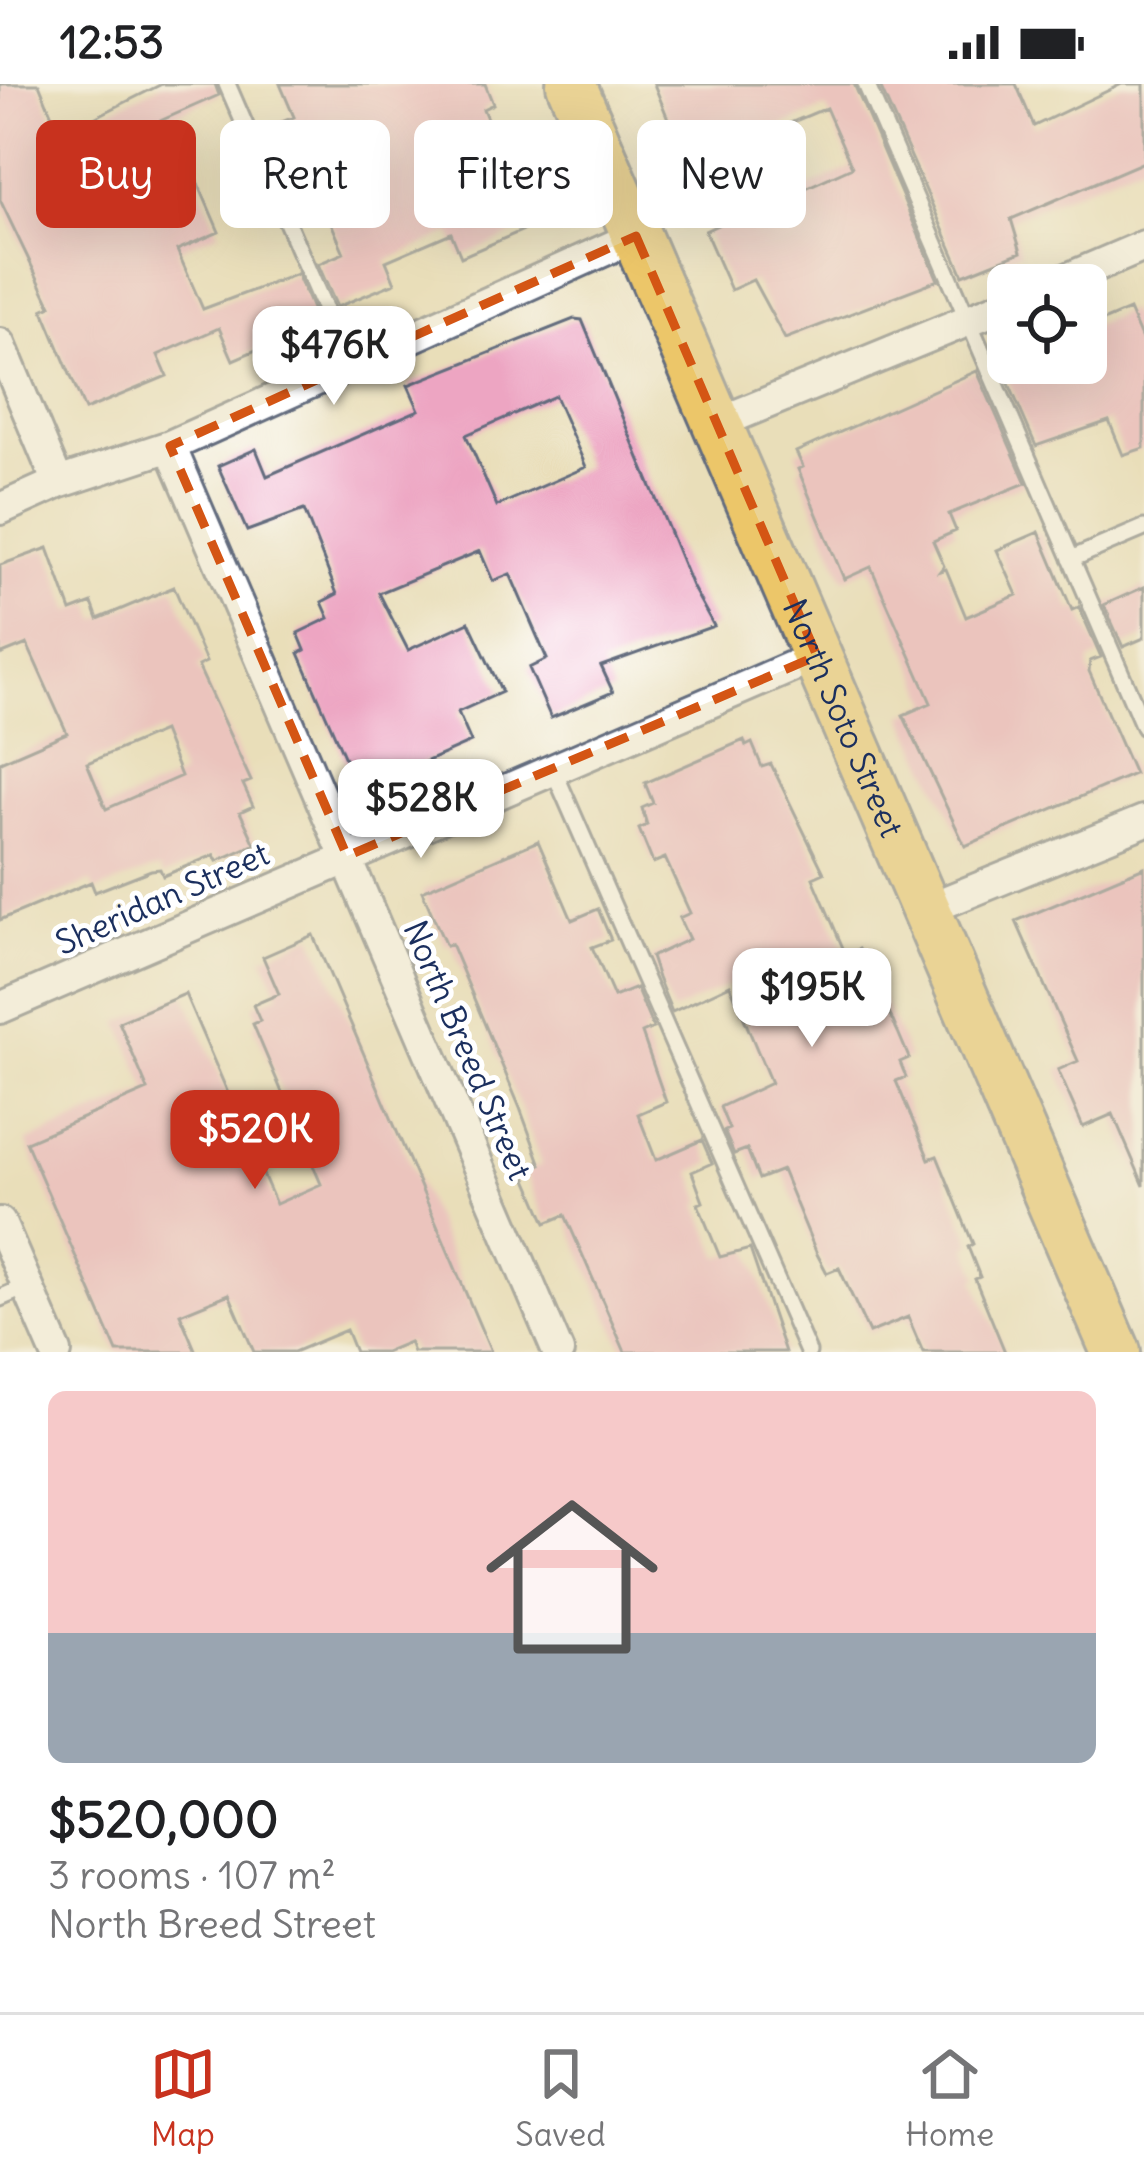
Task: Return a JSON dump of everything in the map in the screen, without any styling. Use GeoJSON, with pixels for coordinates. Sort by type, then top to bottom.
{"type":"FeatureCollection","features":[{"type":"Feature","properties":{"kind":"main road","name":"North Soto Street"},"geometry":{"type":"LineString","coordinates":[[571,84],[930,908],[1117,1352]]}},
{"type":"Feature","properties":{"kind":"street"},"geometry":{"type":"LineString","coordinates":[[0,509],[58,483],[170,446],[636,236]]}},
{"type":"Feature","properties":{"kind":"street"},"geometry":{"type":"LineString","coordinates":[[1102,264],[1144,246]]}},
{"type":"Feature","properties":{"kind":"street"},"geometry":{"type":"LineString","coordinates":[[718,423],[987,313]]}},
{"type":"Feature","properties":{"kind":"street"},"geometry":{"type":"LineString","coordinates":[[0,344],[58,483]]}},
{"type":"Feature","properties":{"kind":"street","name":"North Breed Street"},"geometry":{"type":"LineString","coordinates":[[170,446],[558,1352]]}},
{"type":"Feature","properties":{"kind":"street","name":"Sheridan Street"},"geometry":{"type":"LineString","coordinates":[[0,1008],[818,656]]}},
{"type":"Feature","properties":{"kind":"street"},"geometry":{"type":"LineString","coordinates":[[930,908],[1144,821]]}},
{"type":"Feature","properties":{"kind":"street"},"geometry":{"type":"LineString","coordinates":[[0,1223],[14,1292],[56,1352]]}},
{"type":"Feature","properties":{"kind":"lane"},"geometry":{"type":"LineString","coordinates":[[227,84],[349,365]]}},
{"type":"Feature","properties":{"kind":"lane"},"geometry":{"type":"LineString","coordinates":[[866,84],[1144,727]]}},
{"type":"Feature","properties":{"kind":"lane"},"geometry":{"type":"LineString","coordinates":[[1070,559],[1144,528]]}},
{"type":"Feature","properties":{"kind":"lane"},"geometry":{"type":"LineString","coordinates":[[553,769],[808,1352]]}},
{"type":"Feature","properties":{"kind":"highlighted area"},"geometry":{"type":"Polygon","coordinates":[[[636,236],[817,656],[347,856],[170,446],[636,236]]]}},
{"type":"Feature","properties":{"kind":"building"},"geometry":{"type":"Polygon","coordinates":[[[0,84],[39,84],[54,120],[36,120],[36,228],[196,228],[196,179],[219,232],[177,250],[203,309],[297,274],[315,316],[297,324],[300,331],[233,360],[219,328],[158,355],[167,376],[85,410],[43,310],[51,306],[0,200],[0,84]]]}},
{"type":"Feature","properties":{"kind":"building"},"geometry":{"type":"Polygon","coordinates":[[[162,84],[215,84],[219,95],[162,120],[90,120],[162,84]]]}},
{"type":"Feature","properties":{"kind":"building"},"geometry":{"type":"Polygon","coordinates":[[[280,84],[485,84],[493,104],[483,109],[488,120],[414,120],[414,228],[526,229],[461,257],[451,233],[386,261],[395,283],[337,307],[318,264],[344,253],[333,228],[390,228],[390,120],[287,120],[294,117],[280,84]]]}},
{"type":"Feature","properties":{"kind":"building"},"geometry":{"type":"Polygon","coordinates":[[[654,84],[854,84],[938,280],[785,339],[753,280],[731,290],[705,231],[806,228],[806,188],[852,167],[826,108],[797,120],[669,120],[654,84]]]}},
{"type":"Feature","properties":{"kind":"building"},"geometry":{"type":"Polygon","coordinates":[[[879,84],[1016,84],[1034,126],[1122,84],[1144,84],[1144,162],[1011,219],[1021,252],[963,275],[879,84]]]}},
{"type":"Feature","properties":{"kind":"building"},"geometry":{"type":"Polygon","coordinates":[[[1129,310],[1144,344],[1144,448],[1123,455],[1109,421],[1036,446],[1009,384],[1107,384],[1107,319],[1129,310]]]}},
{"type":"Feature","properties":{"kind":"building"},"geometry":{"type":"Polygon","coordinates":[[[574,319],[582,320],[692,586],[714,626],[601,666],[613,692],[551,718],[529,668],[547,659],[510,574],[493,581],[480,551],[379,593],[408,650],[469,622],[502,692],[458,712],[471,742],[409,769],[412,776],[363,800],[299,653],[305,650],[298,633],[329,618],[322,602],[337,594],[304,510],[247,531],[218,466],[256,449],[267,476],[419,410],[408,385],[574,319]],[[555,396],[466,435],[497,506],[586,467],[555,396]]]}},
{"type":"Feature","properties":{"kind":"building"},"geometry":{"type":"Polygon","coordinates":[[[977,371],[1026,483],[949,514],[956,531],[933,541],[944,566],[940,571],[946,569],[966,617],[1017,595],[997,550],[1039,532],[1072,610],[1079,607],[1101,657],[1090,661],[1089,671],[1134,774],[965,846],[903,715],[931,703],[871,567],[844,579],[798,469],[803,467],[796,452],[977,371]]]}},
{"type":"Feature","properties":{"kind":"building"},"geometry":{"type":"Polygon","coordinates":[[[48,548],[71,611],[92,603],[98,619],[174,587],[206,662],[198,666],[251,781],[243,784],[253,806],[240,812],[255,844],[217,861],[214,855],[163,876],[160,869],[151,870],[95,892],[91,882],[0,920],[0,762],[67,733],[27,644],[0,655],[0,565],[48,548]],[[163,731],[87,763],[106,809],[181,776],[163,731]]]}},
{"type":"Feature","properties":{"kind":"building"},"geometry":{"type":"Polygon","coordinates":[[[1144,587],[1144,638],[1123,647],[1104,605],[1144,587]]]}},
{"type":"Feature","properties":{"kind":"building"},"geometry":{"type":"Polygon","coordinates":[[[744,740],[746,746],[752,743],[762,767],[771,764],[824,873],[813,878],[846,955],[859,949],[898,1032],[909,1058],[900,1062],[906,1077],[896,1081],[929,1159],[937,1156],[973,1244],[968,1247],[980,1277],[975,1279],[1005,1352],[923,1352],[908,1317],[869,1333],[839,1268],[827,1273],[782,1170],[759,1179],[747,1149],[734,1154],[724,1131],[729,1129],[720,1107],[771,1083],[730,985],[672,1012],[651,957],[689,939],[679,918],[690,913],[665,858],[653,863],[639,829],[647,825],[642,808],[653,803],[645,783],[744,740]]]}},
{"type":"Feature","properties":{"kind":"building"},"geometry":{"type":"Polygon","coordinates":[[[538,841],[572,920],[598,909],[611,940],[592,947],[614,997],[636,988],[653,1028],[642,1033],[666,1102],[638,1114],[656,1160],[702,1140],[712,1163],[692,1172],[703,1202],[698,1204],[720,1257],[750,1249],[785,1352],[625,1352],[565,1215],[546,1223],[524,1172],[541,1165],[520,1108],[451,944],[446,946],[422,891],[538,841]]]}},
{"type":"Feature","properties":{"kind":"building"},"geometry":{"type":"Polygon","coordinates":[[[1144,867],[1144,1186],[1113,1114],[1083,1127],[1058,1070],[1078,1061],[1016,921],[1144,867]]]}},
{"type":"Feature","properties":{"kind":"building"},"geometry":{"type":"Polygon","coordinates":[[[313,935],[491,1352],[413,1352],[409,1342],[385,1352],[355,1352],[346,1330],[294,1352],[254,1352],[229,1294],[180,1314],[196,1352],[117,1352],[26,1142],[148,1090],[119,1022],[185,994],[276,1204],[321,1184],[253,1024],[260,1021],[253,1005],[279,994],[263,957],[313,935]]]}}]}
